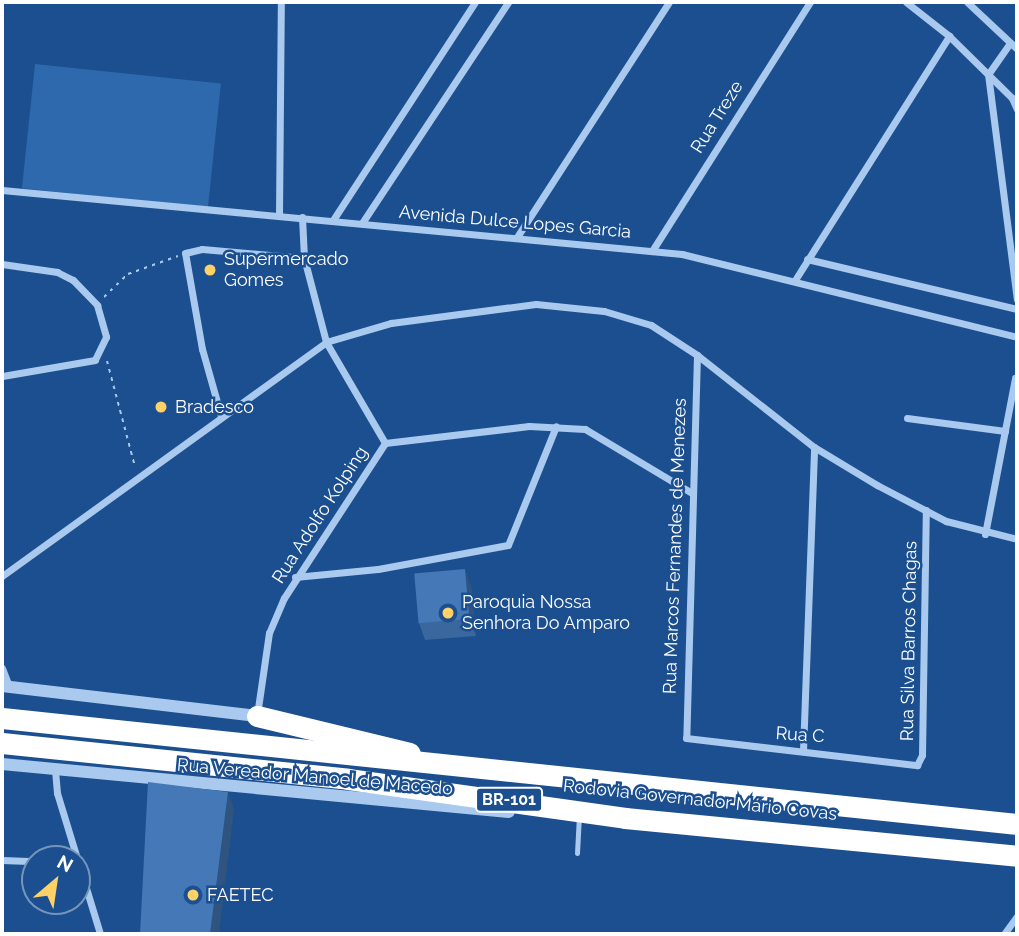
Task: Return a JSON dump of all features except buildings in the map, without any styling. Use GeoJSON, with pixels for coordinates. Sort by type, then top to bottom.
{"type":"FeatureCollection","features":[{"type":"Feature","properties":{"kind":"highway"},"geometry":{"type":"LineString","coordinates":[[257,716],[466,768]]}},
{"type":"Feature","properties":{"kind":"highway","name":"Rodovia Governador Mário Covas"},"geometry":{"type":"LineString","coordinates":[[2,718],[1017,824]]}},
{"type":"Feature","properties":{"kind":"highway","name":"Rodovia Governador Mário Covas"},"geometry":{"type":"LineString","coordinates":[[2,743],[399,785],[625,818],[1017,856]]}},
{"type":"Feature","properties":{"kind":"street"},"geometry":{"type":"LineString","coordinates":[[279,215],[282,2]]}},
{"type":"Feature","properties":{"kind":"street"},"geometry":{"type":"LineString","coordinates":[[334,219],[475,2]]}},
{"type":"Feature","properties":{"kind":"street"},"geometry":{"type":"LineString","coordinates":[[362,223],[508,2]]}},
{"type":"Feature","properties":{"kind":"street"},"geometry":{"type":"LineString","coordinates":[[517,237],[668,2]]}},
{"type":"Feature","properties":{"kind":"street","name":"Rua Treze"},"geometry":{"type":"LineString","coordinates":[[652,251],[810,2]]}},
{"type":"Feature","properties":{"kind":"street"},"geometry":{"type":"LineString","coordinates":[[906,2],[949,36],[1013,98],[1017,109]]}},
{"type":"Feature","properties":{"kind":"street"},"geometry":{"type":"LineString","coordinates":[[967,2],[1017,49]]}},
{"type":"Feature","properties":{"kind":"street"},"geometry":{"type":"LineString","coordinates":[[795,280],[949,36]]}},
{"type":"Feature","properties":{"kind":"street"},"geometry":{"type":"LineString","coordinates":[[1010,43],[988,74],[1017,299]]}},
{"type":"Feature","properties":{"kind":"street","name":"Avenida Dulce Lopes Garcia"},"geometry":{"type":"LineString","coordinates":[[2,190],[334,219],[652,251],[795,280],[1017,337]]}},
{"type":"Feature","properties":{"kind":"street"},"geometry":{"type":"LineString","coordinates":[[302,217],[304,258],[326,342],[385,443]]}},
{"type":"Feature","properties":{"kind":"street"},"geometry":{"type":"LineString","coordinates":[[221,416],[202,349],[185,253],[202,248],[304,258]]}},
{"type":"Feature","properties":{"kind":"street"},"geometry":{"type":"LineString","coordinates":[[807,259],[1017,309]]}},
{"type":"Feature","properties":{"kind":"street"},"geometry":{"type":"LineString","coordinates":[[2,264],[57,272],[80,285],[97,305],[106,329],[104,349],[95,360],[80,365],[2,376]]}},
{"type":"Feature","properties":{"kind":"street"},"geometry":{"type":"LineString","coordinates":[[2,576],[326,342],[391,323],[506,307],[561,304],[638,321],[697,355],[814,447],[926,510],[985,534],[1017,539]]}},
{"type":"Feature","properties":{"kind":"street","name":"Rua Marcos Fernandes de Menezes"},"geometry":{"type":"LineString","coordinates":[[686,738],[697,355]]}},
{"type":"Feature","properties":{"kind":"street"},"geometry":{"type":"LineString","coordinates":[[985,534],[1015,378]]}},
{"type":"Feature","properties":{"kind":"street"},"geometry":{"type":"LineString","coordinates":[[907,418],[1006,431]]}},
{"type":"Feature","properties":{"kind":"street"},"geometry":{"type":"LineString","coordinates":[[295,577],[378,569],[508,545],[556,426]]}},
{"type":"Feature","properties":{"kind":"street","name":"Rua Adolfo Kolping"},"geometry":{"type":"LineString","coordinates":[[257,716],[269,633],[295,577],[385,443],[556,426],[593,433],[692,493]]}},
{"type":"Feature","properties":{"kind":"street"},"geometry":{"type":"LineString","coordinates":[[803,751],[814,447]]}},
{"type":"Feature","properties":{"kind":"street","name":"Rua Silva Barros Chagas"},"geometry":{"type":"LineString","coordinates":[[911,766],[917,765],[922,755],[926,510]]}},
{"type":"Feature","properties":{"kind":"street"},"geometry":{"type":"LineString","coordinates":[[2,668],[6,687],[257,716]]}},
{"type":"Feature","properties":{"kind":"street","name":"Rua C"},"geometry":{"type":"LineString","coordinates":[[686,738],[911,766]]}},
{"type":"Feature","properties":{"kind":"street","name":"Rua Vereador Manoel de Macedo"},"geometry":{"type":"LineString","coordinates":[[2,764],[579,819],[625,818]]}},
{"type":"Feature","properties":{"kind":"street"},"geometry":{"type":"LineString","coordinates":[[55,770],[57,793],[73,845]]}},
{"type":"Feature","properties":{"kind":"street"},"geometry":{"type":"LineString","coordinates":[[2,860],[21,861]]}},
{"type":"Feature","properties":{"kind":"street"},"geometry":{"type":"LineString","coordinates":[[91,904],[100,934]]}},
{"type":"Feature","properties":{"kind":"street"},"geometry":{"type":"LineString","coordinates":[[1004,934],[1017,916]]}},
{"type":"Feature","properties":{"kind":"lane"},"geometry":{"type":"LineString","coordinates":[[577,853],[579,819]]}},
{"type":"Feature","properties":{"kind":"path"},"geometry":{"type":"LineString","coordinates":[[97,305],[128,274],[185,253]]}},
{"type":"Feature","properties":{"kind":"path"},"geometry":{"type":"LineString","coordinates":[[104,349],[137,476]]}},
{"type":"Feature","properties":{"kind":"shaded area"},"geometry":{"type":"Polygon","coordinates":[[[35,64],[221,84],[208,208],[22,188],[35,64]]]}},
{"type":"Feature","properties":{"kind":"place","name":"Supermercado Gomes"},"geometry":{"type":"Point","coordinates":[210,270]}},
{"type":"Feature","properties":{"kind":"place","name":"Bradesco"},"geometry":{"type":"Point","coordinates":[161,407]}},
{"type":"Feature","properties":{"kind":"place","name":"Paroquia Nossa Senhora Do Amparo"},"geometry":{"type":"Point","coordinates":[448,613]}},
{"type":"Feature","properties":{"kind":"place","name":"FAETEC"},"geometry":{"type":"Point","coordinates":[193,895]}}]}
